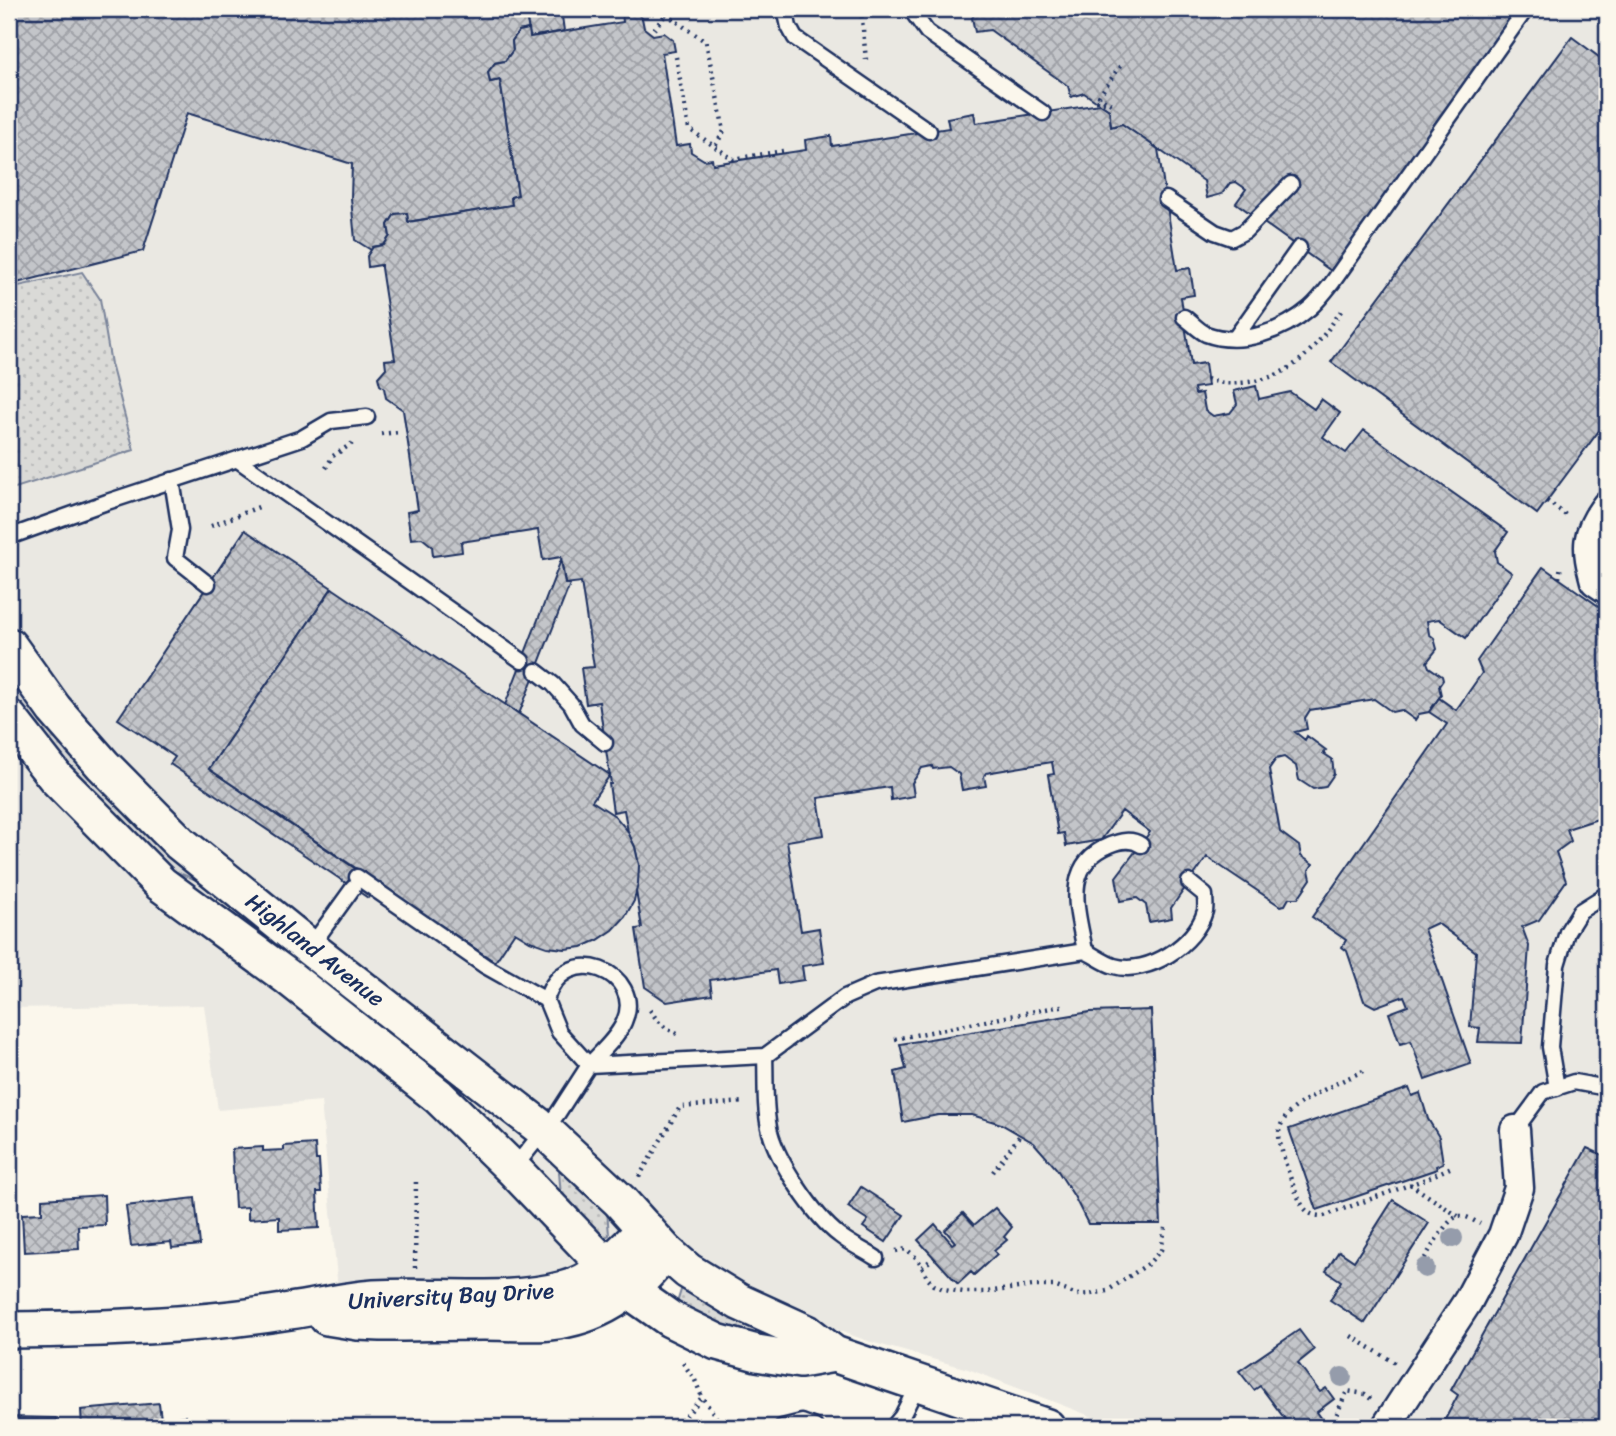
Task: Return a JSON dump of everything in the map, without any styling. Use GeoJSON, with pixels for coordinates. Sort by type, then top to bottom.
{"type":"FeatureCollection","features":[{"type":"Feature","properties":{"kind":"street"},"geometry":{"type":"LineString","coordinates":[[1607,505],[1589,533],[1588,555],[1595,582],[1607,589]]}},
{"type":"Feature","properties":{"kind":"street","name":"Highland Avenue"},"geometry":{"type":"LineString","coordinates":[[9,646],[54,709],[138,803],[299,963],[513,1168],[630,1291]]}},
{"type":"Feature","properties":{"kind":"street","name":"Highland Avenue"},"geometry":{"type":"LineString","coordinates":[[9,718],[56,778],[161,884],[299,963],[544,1130],[590,1172],[656,1240]]}},
{"type":"Feature","properties":{"kind":"street"},"geometry":{"type":"LineString","coordinates":[[1381,1415],[1468,1301],[1503,1235],[1519,1188],[1515,1130]]}},
{"type":"Feature","properties":{"kind":"street"},"geometry":{"type":"LineString","coordinates":[[656,1240],[688,1271],[715,1289],[807,1333],[834,1354],[1047,1427]]}},
{"type":"Feature","properties":{"kind":"street","name":"University Bay Drive"},"geometry":{"type":"LineString","coordinates":[[9,1330],[117,1329],[290,1311],[377,1298],[507,1296],[551,1292],[577,1285],[605,1266],[656,1240]]}},
{"type":"Feature","properties":{"kind":"street","name":"University Bay Drive"},"geometry":{"type":"LineString","coordinates":[[290,1311],[358,1322],[550,1322],[593,1310],[630,1291],[651,1270],[656,1240]]}},
{"type":"Feature","properties":{"kind":"street"},"geometry":{"type":"LineString","coordinates":[[630,1291],[680,1324],[717,1342],[757,1353],[800,1360],[834,1354]]}},
{"type":"Feature","properties":{"kind":"lane"},"geometry":{"type":"LineString","coordinates":[[785,9],[795,38],[929,131]]}},
{"type":"Feature","properties":{"kind":"lane"},"geometry":{"type":"LineString","coordinates":[[1184,317],[1206,333],[1235,338],[1262,335],[1286,326],[1311,307],[1332,283],[1526,9]]}},
{"type":"Feature","properties":{"kind":"lane"},"geometry":{"type":"LineString","coordinates":[[914,14],[927,32],[1043,113]]}},
{"type":"Feature","properties":{"kind":"lane"},"geometry":{"type":"LineString","coordinates":[[1166,199],[1214,232],[1231,238],[1245,231],[1291,184]]}},
{"type":"Feature","properties":{"kind":"lane"},"geometry":{"type":"LineString","coordinates":[[1235,338],[1299,248]]}},
{"type":"Feature","properties":{"kind":"lane"},"geometry":{"type":"LineString","coordinates":[[9,537],[302,438],[331,421],[367,417]]}},
{"type":"Feature","properties":{"kind":"lane"},"geometry":{"type":"LineString","coordinates":[[238,460],[522,661]]}},
{"type":"Feature","properties":{"kind":"lane"},"geometry":{"type":"LineString","coordinates":[[173,480],[180,530],[175,558],[208,584]]}},
{"type":"Feature","properties":{"kind":"lane"},"geometry":{"type":"LineString","coordinates":[[536,671],[553,684],[571,704],[582,724],[605,743]]}},
{"type":"Feature","properties":{"kind":"lane"},"geometry":{"type":"LineString","coordinates":[[1085,951],[1075,897],[1077,881],[1083,867],[1106,847],[1135,841],[1140,845]]}},
{"type":"Feature","properties":{"kind":"lane"},"geometry":{"type":"LineString","coordinates":[[299,963],[355,882],[485,966],[546,1000],[559,1032],[589,1065]]}},
{"type":"Feature","properties":{"kind":"lane"},"geometry":{"type":"LineString","coordinates":[[589,1065],[765,1056],[845,997],[875,984],[1085,951],[1115,966],[1131,967],[1155,961],[1176,950],[1194,932],[1205,909],[1205,895],[1189,883]]}},
{"type":"Feature","properties":{"kind":"lane"},"geometry":{"type":"LineString","coordinates":[[1557,1088],[1550,1047],[1557,965],[1567,932],[1580,911],[1607,894]]}},
{"type":"Feature","properties":{"kind":"lane"},"geometry":{"type":"LineString","coordinates":[[513,1168],[558,1113],[589,1065],[619,1032],[625,1021],[626,996],[612,975],[601,969],[577,967],[566,971],[550,988],[546,1000]]}},
{"type":"Feature","properties":{"kind":"lane"},"geometry":{"type":"LineString","coordinates":[[765,1056],[769,1129],[775,1148],[801,1192],[837,1234],[876,1258]]}},
{"type":"Feature","properties":{"kind":"lane"},"geometry":{"type":"LineString","coordinates":[[1515,1130],[1543,1092],[1574,1082],[1607,1088]]}},
{"type":"Feature","properties":{"kind":"lane"},"geometry":{"type":"LineString","coordinates":[[893,1427],[902,1416],[918,1382]]}},
{"type":"Feature","properties":{"kind":"lane"},"geometry":{"type":"LineString","coordinates":[[782,1427],[802,1422],[815,1427]]}},
{"type":"Feature","properties":{"kind":"path"},"geometry":{"type":"LineString","coordinates":[[861,9],[868,88]]}},
{"type":"Feature","properties":{"kind":"path"},"geometry":{"type":"LineString","coordinates":[[654,29],[668,11],[706,41],[724,131],[714,148]]}},
{"type":"Feature","properties":{"kind":"path"},"geometry":{"type":"LineString","coordinates":[[676,57],[689,129],[733,159],[783,151]]}},
{"type":"Feature","properties":{"kind":"path"},"geometry":{"type":"LineString","coordinates":[[1096,101],[1111,104],[1099,96],[1123,62]]}},
{"type":"Feature","properties":{"kind":"path"},"geometry":{"type":"LineString","coordinates":[[372,436],[400,432]]}},
{"type":"Feature","properties":{"kind":"path"},"geometry":{"type":"LineString","coordinates":[[326,468],[332,456],[360,439]]}},
{"type":"Feature","properties":{"kind":"path"},"geometry":{"type":"LineString","coordinates":[[211,526],[261,506]]}},
{"type":"Feature","properties":{"kind":"path"},"geometry":{"type":"LineString","coordinates":[[647,1004],[660,1024],[677,1034]]}},
{"type":"Feature","properties":{"kind":"path"},"geometry":{"type":"LineString","coordinates":[[895,1039],[1066,1005]]}},
{"type":"Feature","properties":{"kind":"path"},"geometry":{"type":"LineString","coordinates":[[1363,1071],[1324,1090],[1282,1120],[1280,1146],[1304,1209],[1314,1215],[1324,1216],[1454,1166]]}},
{"type":"Feature","properties":{"kind":"path"},"geometry":{"type":"LineString","coordinates":[[637,1181],[680,1107],[767,1101]]}},
{"type":"Feature","properties":{"kind":"path"},"geometry":{"type":"LineString","coordinates":[[993,1172],[1020,1135]]}},
{"type":"Feature","properties":{"kind":"path"},"geometry":{"type":"LineString","coordinates":[[415,1269],[416,1178]]}},
{"type":"Feature","properties":{"kind":"path"},"geometry":{"type":"LineString","coordinates":[[1409,1184],[1458,1216],[1467,1217],[1480,1224]]}},
{"type":"Feature","properties":{"kind":"path"},"geometry":{"type":"LineString","coordinates":[[1422,1264],[1449,1221],[1458,1216]]}},
{"type":"Feature","properties":{"kind":"path"},"geometry":{"type":"LineString","coordinates":[[876,1258],[890,1251],[906,1249],[918,1259],[934,1285],[963,1292],[1054,1286],[1077,1295],[1091,1294],[1107,1291],[1148,1264],[1161,1250],[1165,1228]]}},
{"type":"Feature","properties":{"kind":"path"},"geometry":{"type":"LineString","coordinates":[[922,1267],[934,1258]]}},
{"type":"Feature","properties":{"kind":"path"},"geometry":{"type":"LineString","coordinates":[[1351,1336],[1399,1365]]}},
{"type":"Feature","properties":{"kind":"path"},"geometry":{"type":"LineString","coordinates":[[682,1361],[723,1427]]}},
{"type":"Feature","properties":{"kind":"path"},"geometry":{"type":"LineString","coordinates":[[1331,1427],[1347,1391],[1366,1394],[1381,1415]]}},
{"type":"Feature","properties":{"kind":"path"},"geometry":{"type":"LineString","coordinates":[[677,1427],[702,1397]]}},
{"type":"Feature","properties":{"kind":"shaded area"},"geometry":{"type":"Polygon","coordinates":[[[9,9],[1607,9],[1607,1427],[1119,1427],[968,1369],[871,1342],[797,1316],[723,1274],[649,1209],[567,1279],[338,1290],[321,1101],[218,1110],[204,1005],[9,1008],[9,9]]]}},
{"type":"Feature","properties":{"kind":"shaded area"},"geometry":{"type":"Polygon","coordinates":[[[82,272],[100,299],[111,364],[134,450],[9,490],[9,288],[82,272]]]}},
{"type":"Feature","properties":{"kind":"shaded area"},"geometry":{"type":"Polygon","coordinates":[[[9,673],[53,732],[99,785],[148,834],[204,883],[164,867],[34,731],[9,694],[9,673]]]}},
{"type":"Feature","properties":{"kind":"shaded area"},"geometry":{"type":"Polygon","coordinates":[[[563,1167],[607,1210],[609,1235],[600,1240],[561,1196],[559,1172],[563,1167]]]}},
{"type":"Feature","properties":{"kind":"shaded area"},"geometry":{"type":"Polygon","coordinates":[[[682,1287],[707,1303],[803,1342],[738,1334],[676,1306],[682,1287]]]}},
{"type":"Feature","properties":{"kind":"building"},"geometry":{"type":"Polygon","coordinates":[[[9,9],[525,9],[529,29],[519,31],[512,41],[513,50],[505,61],[495,63],[488,72],[490,82],[500,80],[518,195],[511,197],[512,205],[408,222],[407,213],[395,214],[388,225],[390,236],[384,245],[371,250],[355,240],[351,198],[352,164],[187,113],[143,251],[9,285],[9,9]]]}},
{"type":"Feature","properties":{"kind":"building"},"geometry":{"type":"Polygon","coordinates":[[[543,9],[561,9],[564,31],[530,37],[526,14],[543,9]]]}},
{"type":"Feature","properties":{"kind":"building"},"geometry":{"type":"Polygon","coordinates":[[[978,9],[1519,9],[1334,273],[1236,203],[1246,189],[1236,182],[1230,183],[1222,194],[1207,198],[1204,181],[1122,124],[1111,127],[1109,110],[1084,93],[1071,97],[1068,86],[990,30],[975,32],[972,18],[978,9]]]}},
{"type":"Feature","properties":{"kind":"building"},"geometry":{"type":"Polygon","coordinates":[[[634,11],[642,18],[644,28],[653,35],[664,33],[673,40],[675,51],[662,53],[676,146],[690,144],[691,152],[704,160],[712,159],[713,164],[806,150],[805,140],[831,136],[832,146],[949,128],[947,118],[974,113],[976,123],[1100,104],[1109,110],[1111,127],[1122,124],[1158,149],[1177,270],[1190,268],[1194,295],[1181,297],[1191,365],[1205,363],[1208,386],[1194,388],[1195,394],[1202,393],[1205,410],[1213,416],[1230,413],[1237,404],[1234,391],[1256,386],[1259,399],[1290,392],[1314,409],[1321,399],[1340,413],[1323,437],[1346,453],[1364,430],[1508,532],[1495,551],[1497,562],[1512,573],[1466,638],[1439,619],[1427,621],[1429,634],[1434,638],[1437,649],[1427,662],[1443,680],[1439,686],[1441,695],[1429,712],[1419,714],[1415,720],[1401,710],[1392,712],[1374,699],[1310,710],[1305,718],[1307,729],[1295,732],[1305,740],[1307,736],[1326,750],[1323,753],[1332,759],[1334,774],[1325,787],[1313,789],[1299,780],[1296,766],[1284,757],[1276,759],[1269,769],[1280,832],[1299,846],[1301,856],[1313,864],[1309,870],[1311,879],[1298,898],[1289,898],[1285,905],[1280,906],[1207,857],[1171,908],[1172,918],[1149,922],[1146,905],[1137,898],[1120,901],[1116,877],[1150,832],[1122,811],[1101,840],[1066,846],[1064,833],[1058,834],[1048,775],[1054,774],[1052,762],[986,773],[986,786],[962,790],[959,774],[949,767],[933,769],[932,766],[922,768],[912,783],[914,796],[891,800],[890,787],[818,798],[824,835],[787,841],[801,931],[819,928],[824,963],[802,966],[804,980],[778,984],[776,970],[710,980],[712,995],[667,1002],[645,987],[636,929],[642,928],[636,891],[639,865],[624,810],[613,812],[599,702],[586,704],[581,668],[594,667],[581,582],[565,584],[561,557],[543,560],[538,530],[461,542],[462,552],[433,556],[432,546],[422,538],[411,539],[407,512],[418,510],[403,410],[386,398],[378,377],[386,368],[385,360],[395,359],[381,265],[368,267],[367,256],[373,247],[384,245],[390,236],[388,225],[395,214],[407,213],[408,222],[512,205],[511,197],[518,195],[500,80],[490,82],[488,72],[495,63],[505,61],[513,50],[512,41],[519,31],[529,29],[530,37],[623,22],[622,13],[634,11]]]}},
{"type":"Feature","properties":{"kind":"building"},"geometry":{"type":"Polygon","coordinates":[[[1572,37],[1607,63],[1607,420],[1537,514],[1331,362],[1572,37]]]}},
{"type":"Feature","properties":{"kind":"building"},"geometry":{"type":"Polygon","coordinates":[[[245,530],[332,588],[209,769],[378,884],[368,898],[170,764],[175,757],[118,719],[245,530]]]}},
{"type":"Feature","properties":{"kind":"building"},"geometry":{"type":"Polygon","coordinates":[[[561,560],[565,584],[570,584],[519,714],[505,705],[561,560]]]}},
{"type":"Feature","properties":{"kind":"building"},"geometry":{"type":"Polygon","coordinates":[[[1543,567],[1607,612],[1607,816],[1567,829],[1571,841],[1556,852],[1566,881],[1539,920],[1522,927],[1529,946],[1522,1043],[1478,1042],[1480,1028],[1470,1027],[1476,952],[1437,923],[1424,929],[1471,1064],[1425,1080],[1411,1041],[1400,1044],[1389,1013],[1408,1006],[1404,996],[1375,1007],[1364,1001],[1347,951],[1342,947],[1346,940],[1312,917],[1447,724],[1429,712],[1439,698],[1456,710],[1482,673],[1477,661],[1543,567]]]}},
{"type":"Feature","properties":{"kind":"building"},"geometry":{"type":"Polygon","coordinates":[[[332,588],[610,775],[592,801],[615,816],[627,830],[639,865],[634,901],[613,930],[582,947],[565,949],[547,947],[515,932],[495,962],[209,769],[332,588]]]}},
{"type":"Feature","properties":{"kind":"building"},"geometry":{"type":"Polygon","coordinates":[[[1151,1010],[1161,1224],[1088,1224],[1056,1168],[1034,1143],[1001,1124],[972,1115],[938,1115],[903,1122],[895,1072],[906,1069],[900,1044],[1090,1012],[1151,1010]]]}},
{"type":"Feature","properties":{"kind":"building"},"geometry":{"type":"Polygon","coordinates":[[[1409,1088],[1412,1096],[1420,1093],[1428,1119],[1439,1137],[1443,1163],[1436,1166],[1437,1169],[1317,1210],[1289,1129],[1409,1088]]]}},
{"type":"Feature","properties":{"kind":"building"},"geometry":{"type":"Polygon","coordinates":[[[315,1144],[321,1192],[317,1192],[319,1228],[279,1230],[279,1217],[248,1219],[248,1207],[235,1208],[232,1149],[263,1147],[263,1151],[284,1150],[284,1146],[315,1144]]]}},
{"type":"Feature","properties":{"kind":"building"},"geometry":{"type":"Polygon","coordinates":[[[1587,1148],[1607,1157],[1607,1427],[1441,1427],[1458,1395],[1451,1390],[1587,1148]]]}},
{"type":"Feature","properties":{"kind":"building"},"geometry":{"type":"Polygon","coordinates":[[[861,1187],[904,1215],[886,1242],[863,1227],[868,1220],[848,1207],[861,1187]]]}},
{"type":"Feature","properties":{"kind":"building"},"geometry":{"type":"Polygon","coordinates":[[[104,1195],[105,1225],[78,1226],[79,1249],[24,1252],[22,1214],[42,1213],[42,1199],[104,1195]]]}},
{"type":"Feature","properties":{"kind":"building"},"geometry":{"type":"Polygon","coordinates":[[[195,1198],[200,1245],[172,1248],[171,1242],[131,1246],[126,1206],[195,1198]]]}},
{"type":"Feature","properties":{"kind":"building"},"geometry":{"type":"Polygon","coordinates":[[[1393,1200],[1429,1223],[1365,1323],[1330,1300],[1341,1281],[1326,1271],[1339,1251],[1354,1261],[1393,1200]]]}},
{"type":"Feature","properties":{"kind":"building"},"geometry":{"type":"Polygon","coordinates":[[[995,1208],[1012,1227],[1004,1237],[1007,1240],[994,1251],[997,1254],[974,1275],[971,1272],[958,1284],[918,1240],[935,1224],[952,1244],[955,1242],[945,1230],[963,1213],[974,1225],[995,1208]]]}},
{"type":"Feature","properties":{"kind":"building"},"geometry":{"type":"Polygon","coordinates":[[[1299,1330],[1314,1350],[1298,1363],[1320,1392],[1326,1388],[1334,1399],[1317,1412],[1322,1419],[1311,1427],[1291,1427],[1260,1386],[1254,1390],[1239,1371],[1299,1330]]]}},
{"type":"Feature","properties":{"kind":"building"},"geometry":{"type":"Polygon","coordinates":[[[159,1403],[161,1419],[185,1416],[186,1427],[82,1427],[81,1410],[159,1403]]]}},
{"type":"Feature","properties":{"kind":"building"},"geometry":{"type":"Polygon","coordinates":[[[9,1417],[56,1418],[56,1427],[9,1427],[9,1417]]]}}]}
